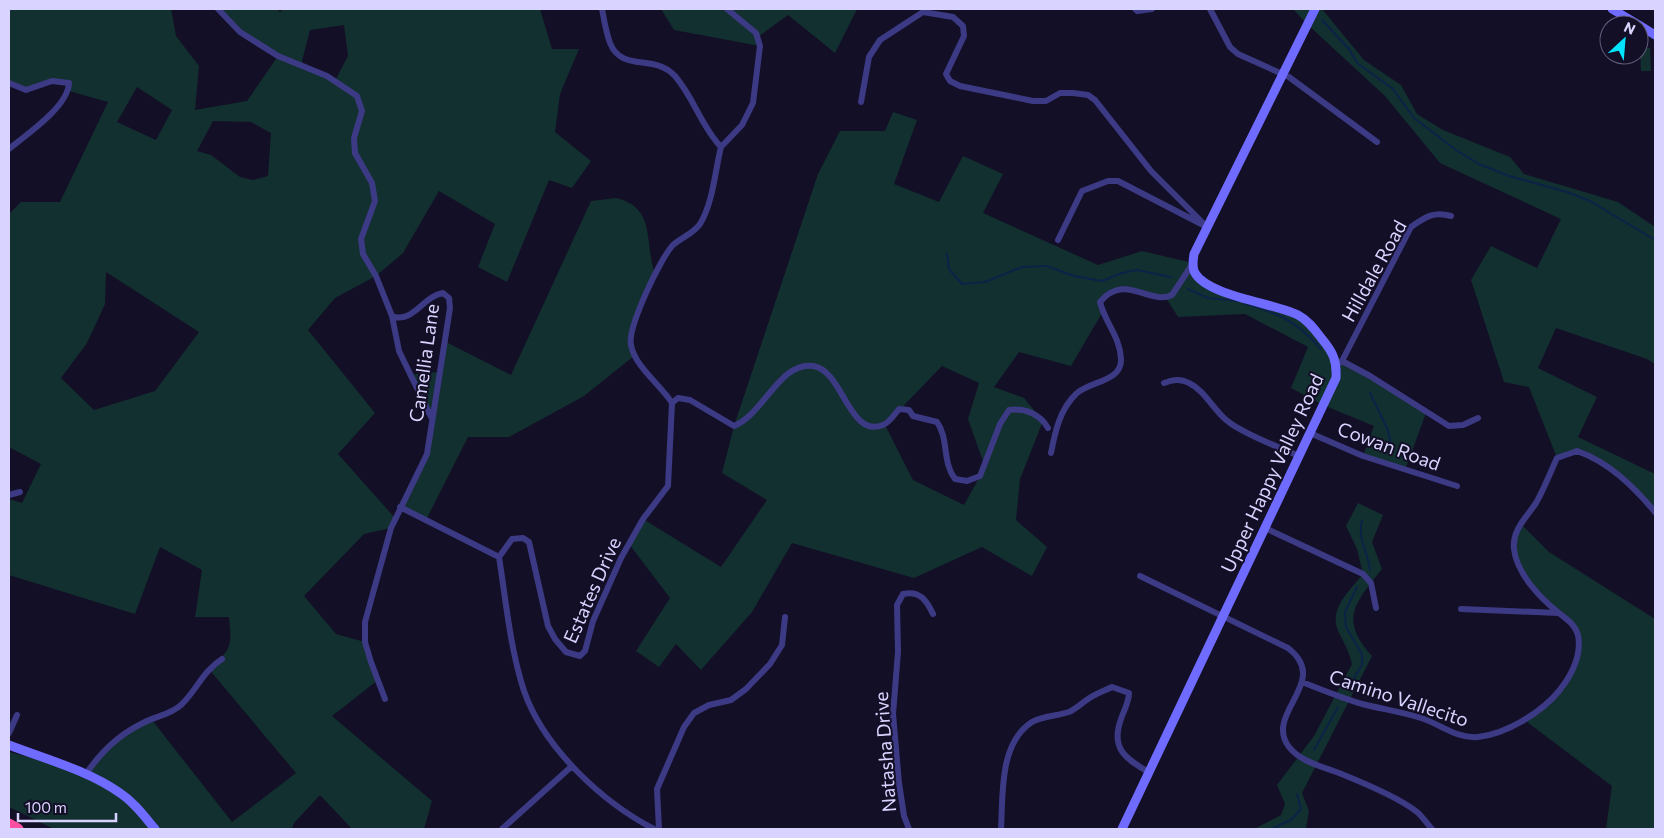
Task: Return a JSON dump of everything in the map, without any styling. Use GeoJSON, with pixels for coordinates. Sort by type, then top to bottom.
{"type":"FeatureCollection","features":[{"type":"Feature","properties":{"kind":"highway"},"geometry":{"type":"LineString","coordinates":[[9,824],[18,829]]}},
{"type":"Feature","properties":{"kind":"street","name":"Camellia Lane"},"geometry":{"type":"LineString","coordinates":[[218,9],[240,32],[278,56],[327,76],[357,96],[362,111],[354,138],[355,153],[372,183],[375,201],[361,239],[363,254],[376,276],[392,316],[400,319],[408,317],[435,294],[443,293],[449,298],[450,308],[427,454],[390,528],[365,622],[365,642],[370,662],[385,699]]}},
{"type":"Feature","properties":{"kind":"street"},"geometry":{"type":"LineString","coordinates":[[602,9],[610,44],[615,51],[631,61],[656,63],[666,68],[684,90],[710,135],[721,147]]}},
{"type":"Feature","properties":{"kind":"street"},"geometry":{"type":"LineString","coordinates":[[727,9],[756,33],[760,46],[753,103],[742,125],[721,147],[706,212],[699,225],[674,245],[659,263],[630,334],[630,344],[634,356],[672,402],[678,398],[690,400],[734,426],[742,423],[791,370],[804,365],[815,366],[825,370],[832,376],[848,406],[861,422],[874,427],[884,425],[900,409],[909,410],[913,416],[937,422],[941,429],[950,472],[955,479],[967,480],[980,476],[1000,424],[1009,410],[1018,409],[1036,415],[1048,428]]}},
{"type":"Feature","properties":{"kind":"street"},"geometry":{"type":"LineString","coordinates":[[1135,9],[1137,11],[1152,9]]}},
{"type":"Feature","properties":{"kind":"street"},"geometry":{"type":"LineString","coordinates":[[1210,9],[1230,48],[1251,62],[1281,74],[1299,84],[1377,142]]}},
{"type":"Feature","properties":{"kind":"street"},"geometry":{"type":"LineString","coordinates":[[1051,453],[1057,423],[1075,394],[1085,387],[1118,372],[1121,361],[1118,341],[1102,313],[1100,302],[1110,291],[1119,290],[1166,298],[1172,295],[1192,263],[1194,254],[1281,74],[1315,9]]}},
{"type":"Feature","properties":{"kind":"street"},"geometry":{"type":"LineString","coordinates":[[861,102],[869,57],[880,40],[923,12],[953,17],[963,26],[964,36],[946,74],[950,81],[960,86],[1033,101],[1046,101],[1060,93],[1088,95],[1095,100],[1151,171],[1207,227]]}},
{"type":"Feature","properties":{"kind":"street"},"geometry":{"type":"LineString","coordinates":[[9,83],[26,90],[52,81],[64,81],[69,83],[69,91],[51,115],[9,149]]}},
{"type":"Feature","properties":{"kind":"street"},"geometry":{"type":"LineString","coordinates":[[1058,240],[1082,191],[1108,181],[1118,181],[1207,227]]}},
{"type":"Feature","properties":{"kind":"street","name":"Hilldale Road"},"geometry":{"type":"LineString","coordinates":[[1339,363],[1411,227],[1423,218],[1438,212],[1451,216]]}},
{"type":"Feature","properties":{"kind":"street","name":"Upper Happy Valley Road"},"geometry":{"type":"LineString","coordinates":[[1122,829],[1300,456],[1336,378],[1339,363],[1329,347],[1306,320],[1278,307],[1220,291],[1204,282],[1195,273],[1192,263]]}},
{"type":"Feature","properties":{"kind":"street"},"geometry":{"type":"LineString","coordinates":[[392,316],[399,351],[432,418]]}},
{"type":"Feature","properties":{"kind":"street","name":"Cowan Road"},"geometry":{"type":"LineString","coordinates":[[1339,363],[1370,376],[1449,426],[1462,425],[1478,418]]}},
{"type":"Feature","properties":{"kind":"street"},"geometry":{"type":"LineString","coordinates":[[1164,383],[1173,380],[1189,382],[1198,388],[1215,410],[1231,424],[1300,456]]}},
{"type":"Feature","properties":{"kind":"street","name":"Estates Drive"},"geometry":{"type":"LineString","coordinates":[[499,557],[512,540],[524,538],[529,542],[551,632],[566,652],[580,656],[585,651],[593,621],[621,558],[643,519],[668,486],[672,402]]}},
{"type":"Feature","properties":{"kind":"street","name":"Cowan Road"},"geometry":{"type":"LineString","coordinates":[[1310,433],[1363,456],[1458,486]]}},
{"type":"Feature","properties":{"kind":"street","name":"Camino Vallecito"},"geometry":{"type":"LineString","coordinates":[[1302,682],[1362,704],[1423,718],[1463,736],[1477,737],[1495,734],[1552,700],[1566,681],[1576,660],[1578,636],[1574,626],[1558,613],[1525,576],[1517,562],[1514,549],[1520,523],[1536,502],[1557,458],[1577,451],[1588,455],[1634,487],[1655,512]]}},
{"type":"Feature","properties":{"kind":"street"},"geometry":{"type":"LineString","coordinates":[[9,495],[20,492]]}},
{"type":"Feature","properties":{"kind":"street"},"geometry":{"type":"LineString","coordinates":[[400,507],[499,557],[516,659],[525,692],[538,718],[572,766],[624,812],[654,829]]}},
{"type":"Feature","properties":{"kind":"street"},"geometry":{"type":"LineString","coordinates":[[1265,528],[1363,574],[1371,584],[1376,608]]}},
{"type":"Feature","properties":{"kind":"street"},"geometry":{"type":"LineString","coordinates":[[1140,576],[1288,648],[1297,655],[1303,666],[1302,682],[1283,728],[1288,746],[1309,762],[1340,774],[1405,805],[1416,812],[1432,829]]}},
{"type":"Feature","properties":{"kind":"street","name":"Natasha Drive"},"geometry":{"type":"LineString","coordinates":[[909,829],[904,816],[899,783],[896,725],[893,714],[898,652],[897,605],[904,594],[912,592],[920,595],[933,614]]}},
{"type":"Feature","properties":{"kind":"street"},"geometry":{"type":"LineString","coordinates":[[1461,609],[1558,613]]}},
{"type":"Feature","properties":{"kind":"street"},"geometry":{"type":"LineString","coordinates":[[659,829],[657,789],[684,727],[694,713],[709,705],[731,700],[746,689],[764,670],[782,645],[785,617]]}},
{"type":"Feature","properties":{"kind":"street"},"geometry":{"type":"LineString","coordinates":[[86,774],[95,760],[126,732],[145,722],[164,716],[180,706],[208,668],[222,659]]}},
{"type":"Feature","properties":{"kind":"street"},"geometry":{"type":"LineString","coordinates":[[1001,829],[1004,781],[1008,758],[1020,732],[1033,722],[1071,711],[1090,698],[1112,687],[1129,693],[1129,699],[1117,730],[1117,741],[1122,754],[1150,772]]}},
{"type":"Feature","properties":{"kind":"street"},"geometry":{"type":"LineString","coordinates":[[9,733],[17,715]]}},
{"type":"Feature","properties":{"kind":"street"},"geometry":{"type":"LineString","coordinates":[[9,745],[86,774],[120,793],[137,808],[155,829]]}},
{"type":"Feature","properties":{"kind":"street"},"geometry":{"type":"LineString","coordinates":[[502,829],[572,766]]}},
{"type":"Feature","properties":{"kind":"green space"},"geometry":{"type":"Polygon","coordinates":[[[9,9],[171,9],[176,36],[199,66],[195,110],[247,101],[278,56],[240,32],[218,9],[276,9],[280,12],[284,9],[540,9],[552,49],[579,49],[560,94],[555,132],[591,161],[572,188],[549,180],[507,282],[478,267],[495,224],[439,191],[403,253],[376,276],[335,298],[308,330],[375,413],[338,454],[395,518],[391,528],[364,534],[304,596],[336,634],[365,642],[378,680],[332,716],[432,801],[424,829],[352,829],[320,795],[294,823],[292,829],[54,829],[9,807],[9,752],[86,774],[126,732],[152,720],[232,822],[296,773],[208,668],[222,657],[229,647],[230,627],[229,617],[195,617],[202,570],[160,547],[135,614],[9,575],[9,499],[22,503],[41,464],[9,447],[9,214],[21,202],[60,202],[108,102],[69,91],[64,81],[26,90],[9,83],[9,9]],[[344,25],[310,30],[301,65],[335,81],[348,56],[344,25]],[[137,87],[117,122],[156,140],[172,110],[137,87]],[[213,121],[197,151],[211,155],[240,177],[253,180],[268,176],[271,133],[251,122],[213,121]],[[106,272],[105,304],[87,343],[61,378],[94,410],[155,391],[199,332],[106,272]]]}},
{"type":"Feature","properties":{"kind":"green space"},"geometry":{"type":"Polygon","coordinates":[[[661,9],[727,9],[730,11],[732,9],[857,9],[835,53],[788,15],[758,37],[760,46],[674,30],[661,9]]]}},
{"type":"Feature","properties":{"kind":"green space"},"geometry":{"type":"Polygon","coordinates":[[[1293,9],[1322,9],[1364,60],[1401,85],[1417,114],[1443,130],[1510,157],[1524,174],[1618,202],[1655,227],[1655,364],[1647,359],[1556,328],[1538,368],[1597,397],[1578,437],[1655,474],[1655,512],[1634,487],[1577,451],[1557,458],[1529,387],[1504,382],[1471,280],[1491,246],[1537,268],[1561,219],[1440,163],[1385,96],[1293,9]]]}},
{"type":"Feature","properties":{"kind":"green space"},"geometry":{"type":"Polygon","coordinates":[[[1650,48],[1651,71],[1641,71],[1641,65],[1649,65],[1650,48]]]}},
{"type":"Feature","properties":{"kind":"green space"},"geometry":{"type":"Polygon","coordinates":[[[893,112],[917,120],[894,184],[939,202],[963,156],[1003,174],[983,213],[1098,265],[1142,251],[1193,263],[1204,282],[1298,315],[1342,361],[1426,413],[1405,470],[1363,456],[1374,426],[1323,405],[1291,388],[1308,347],[1245,314],[1178,317],[1166,298],[1119,290],[1103,298],[1102,313],[1071,366],[1019,352],[994,387],[1024,398],[1043,421],[1020,479],[1016,520],[1047,547],[1032,576],[982,547],[914,578],[792,543],[752,612],[701,670],[676,644],[659,667],[636,651],[670,598],[629,544],[643,519],[721,567],[767,500],[722,473],[734,426],[818,174],[840,131],[885,131],[893,112]],[[942,366],[885,425],[913,480],[964,505],[985,467],[968,419],[979,383],[942,366]]]}},
{"type":"Feature","properties":{"kind":"green space"},"geometry":{"type":"Polygon","coordinates":[[[616,198],[629,203],[638,210],[643,218],[647,228],[655,274],[630,334],[634,356],[584,396],[509,437],[468,437],[426,520],[400,507],[427,454],[432,418],[407,375],[438,372],[444,341],[511,375],[591,201],[616,198]]]}},
{"type":"Feature","properties":{"kind":"green space"},"geometry":{"type":"Polygon","coordinates":[[[1358,503],[1383,515],[1372,542],[1382,569],[1358,601],[1353,621],[1362,643],[1372,656],[1302,793],[1309,811],[1306,828],[1254,829],[1281,815],[1285,804],[1277,785],[1314,736],[1352,664],[1337,628],[1336,620],[1339,605],[1343,598],[1363,574],[1357,549],[1346,526],[1358,503]]]}},
{"type":"Feature","properties":{"kind":"green space"},"geometry":{"type":"Polygon","coordinates":[[[1520,523],[1549,552],[1655,619],[1655,829],[1606,829],[1612,786],[1523,719],[1545,705],[1564,685],[1574,666],[1578,645],[1573,624],[1539,592],[1524,572],[1516,550],[1520,523]]]}},
{"type":"Feature","properties":{"kind":"waterway"},"geometry":{"type":"LineString","coordinates":[[1322,20],[1349,49],[1357,63],[1393,89],[1414,118],[1456,150],[1479,164],[1509,176],[1567,192],[1590,201],[1655,240]]}},
{"type":"Feature","properties":{"kind":"waterway"},"geometry":{"type":"LineString","coordinates":[[947,254],[949,269],[962,284],[985,282],[1022,267],[1047,266],[1074,276],[1102,281],[1122,273],[1137,270],[1171,277]]}},
{"type":"Feature","properties":{"kind":"waterway"},"geometry":{"type":"LineString","coordinates":[[1188,289],[1208,298],[1239,301]]}},
{"type":"Feature","properties":{"kind":"waterway"},"geometry":{"type":"LineString","coordinates":[[1243,303],[1286,319],[1303,331],[1321,349]]}},
{"type":"Feature","properties":{"kind":"waterway"},"geometry":{"type":"LineString","coordinates":[[1370,393],[1388,430],[1392,450]]}},
{"type":"Feature","properties":{"kind":"waterway"},"geometry":{"type":"LineString","coordinates":[[1362,521],[1361,533],[1370,570]]}},
{"type":"Feature","properties":{"kind":"waterway"},"geometry":{"type":"LineString","coordinates":[[1354,678],[1362,665],[1362,654],[1346,627],[1345,612],[1357,587]]}},
{"type":"Feature","properties":{"kind":"waterway"},"geometry":{"type":"LineString","coordinates":[[1314,750],[1338,707]]}},
{"type":"Feature","properties":{"kind":"waterway"},"geometry":{"type":"LineString","coordinates":[[1271,829],[1291,820],[1301,809],[1297,794]]}}]}
